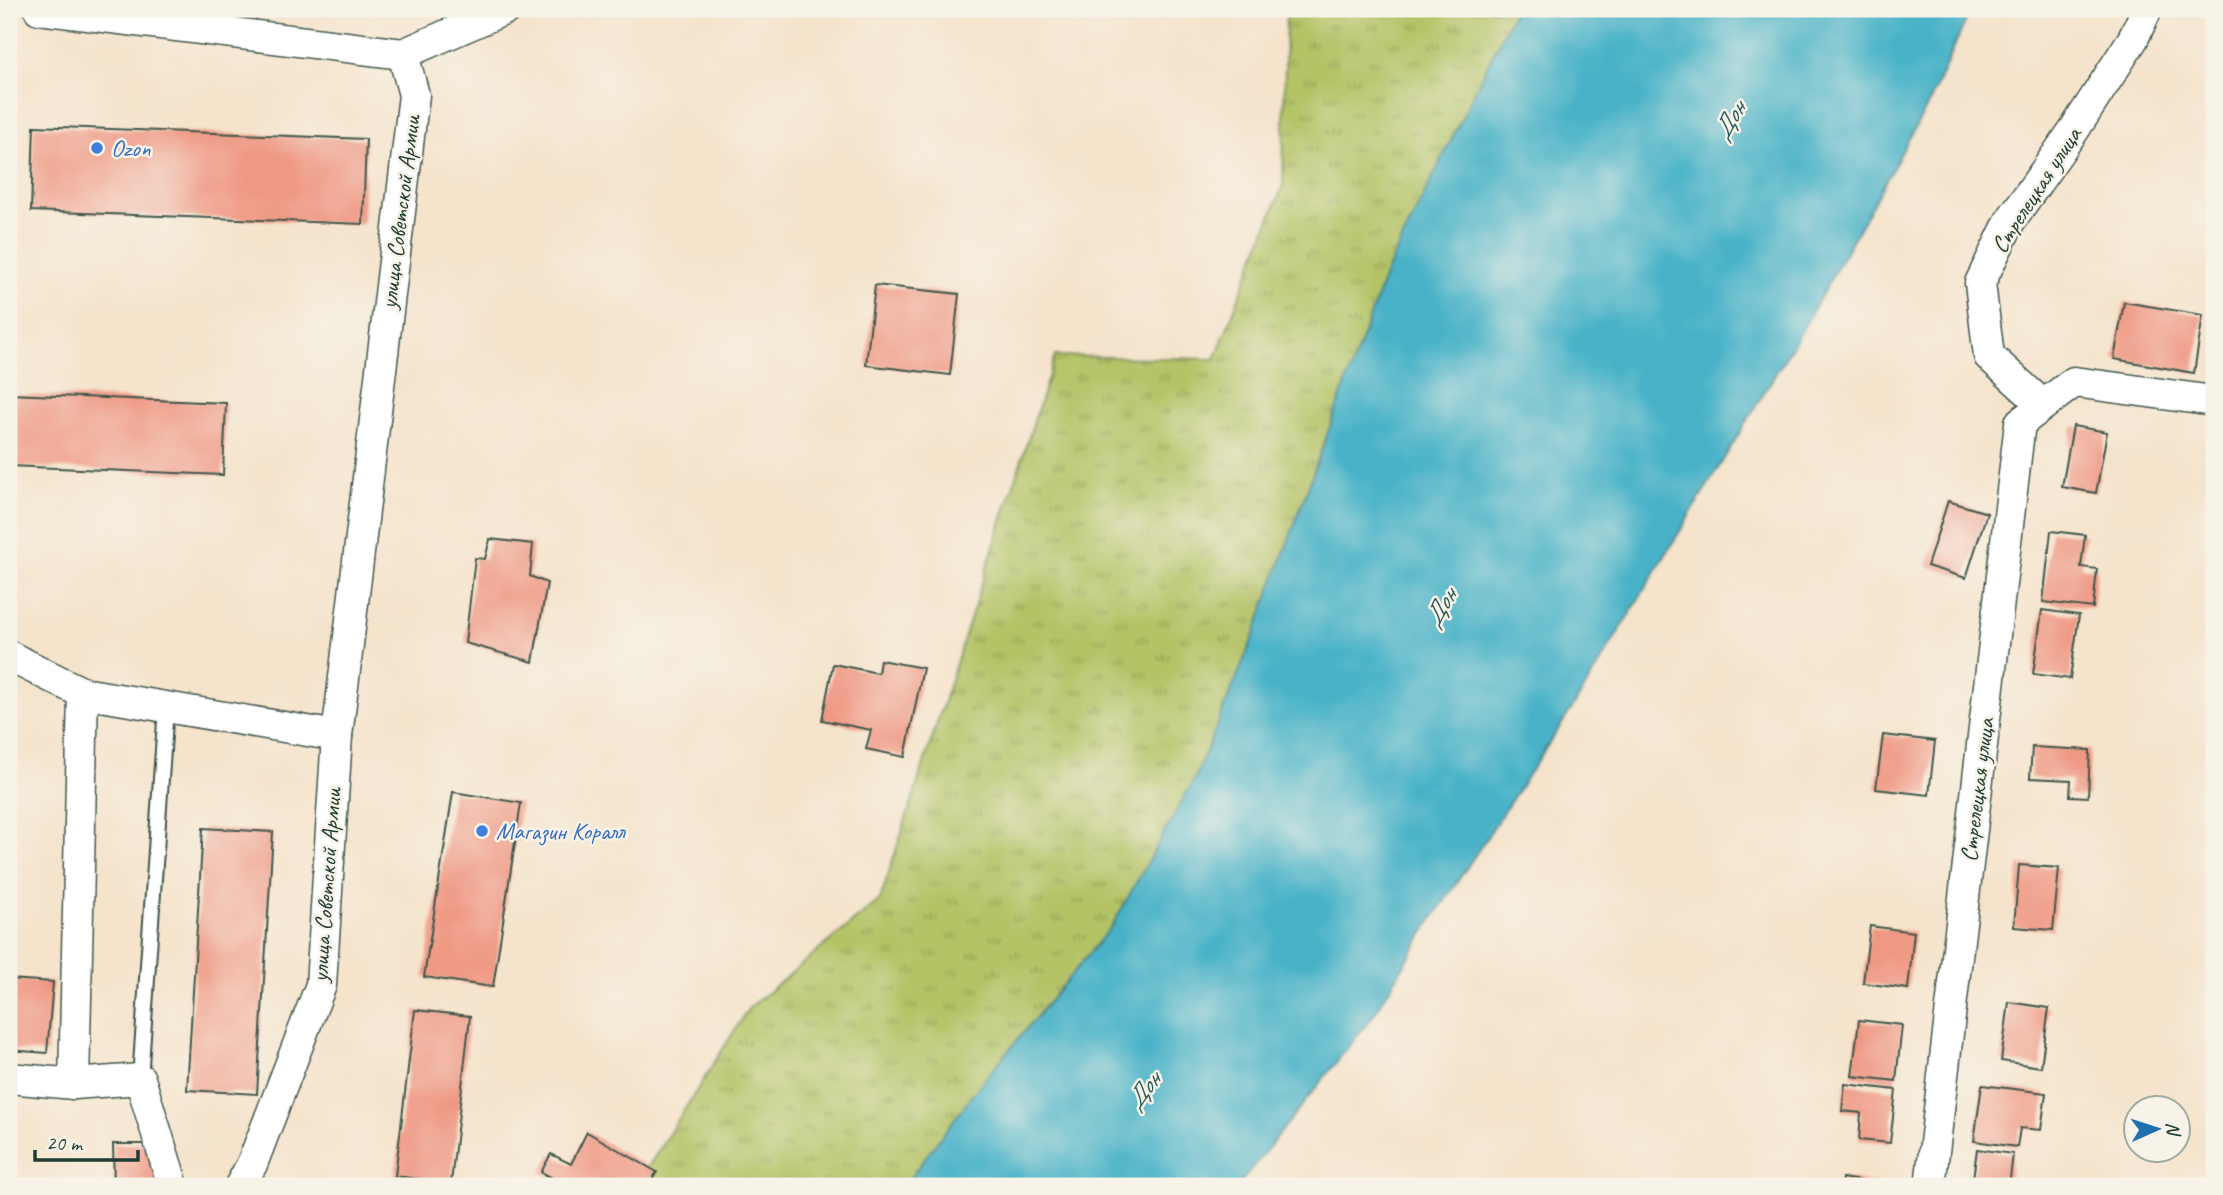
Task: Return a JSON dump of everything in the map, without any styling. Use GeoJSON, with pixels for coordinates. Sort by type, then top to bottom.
{"type":"FeatureCollection","features":[{"type":"Feature","properties":{"kind":"street"},"geometry":{"type":"LineString","coordinates":[[39,9],[403,54],[506,9]]}},
{"type":"Feature","properties":{"kind":"street","name":"Стрелецкая улица"},"geometry":{"type":"LineString","coordinates":[[2043,405],[1989,356],[1980,283],[2010,221],[2133,39],[2147,9]]}},
{"type":"Feature","properties":{"kind":"street","name":"улица Советской Армии"},"geometry":{"type":"LineString","coordinates":[[240,1186],[252,1164],[321,985],[337,736],[414,96],[403,54]]}},
{"type":"Feature","properties":{"kind":"street","name":"Стрелецкая улица"},"geometry":{"type":"LineString","coordinates":[[1930,1186],[2020,423],[2074,382],[2214,401]]}},
{"type":"Feature","properties":{"kind":"street"},"geometry":{"type":"LineString","coordinates":[[9,656],[83,693],[337,736]]}},
{"type":"Feature","properties":{"kind":"street"},"geometry":{"type":"LineString","coordinates":[[74,1084],[83,693]]}},
{"type":"Feature","properties":{"kind":"street"},"geometry":{"type":"LineString","coordinates":[[9,1078],[74,1084],[141,1079],[173,1186]]}},
{"type":"Feature","properties":{"kind":"lane"},"geometry":{"type":"LineString","coordinates":[[141,1079],[166,707]]}},
{"type":"Feature","properties":{"kind":"green space"},"geometry":{"type":"Polygon","coordinates":[[[1286,9],[1515,9],[1386,273],[1252,641],[1195,778],[1112,926],[979,1086],[904,1186],[636,1186],[749,1008],[880,900],[1055,356],[1215,359],[1283,185],[1286,9]]]}},
{"type":"Feature","properties":{"kind":"water","name":"Дон"},"geometry":{"type":"Polygon","coordinates":[[[1515,9],[1971,9],[1929,103],[1802,330],[1577,701],[1432,920],[1373,1016],[1238,1186],[904,1186],[979,1086],[1112,926],[1195,778],[1252,641],[1386,273],[1515,9]]]}},
{"type":"Feature","properties":{"kind":"building"},"geometry":{"type":"Polygon","coordinates":[[[34,126],[366,139],[363,224],[31,211],[34,126]]]}},
{"type":"Feature","properties":{"kind":"building"},"geometry":{"type":"Polygon","coordinates":[[[875,285],[959,294],[950,375],[866,365],[875,285]]]}},
{"type":"Feature","properties":{"kind":"building"},"geometry":{"type":"Polygon","coordinates":[[[2124,302],[2203,315],[2194,373],[2114,359],[2124,302]]]}},
{"type":"Feature","properties":{"kind":"building"},"geometry":{"type":"Polygon","coordinates":[[[9,394],[226,403],[223,475],[9,466],[9,394]]]}},
{"type":"Feature","properties":{"kind":"building"},"geometry":{"type":"Polygon","coordinates":[[[2073,426],[2107,432],[2096,493],[2062,487],[2073,426]]]}},
{"type":"Feature","properties":{"kind":"building"},"geometry":{"type":"Polygon","coordinates":[[[1948,501],[1987,513],[1966,578],[1927,566],[1948,501]]]}},
{"type":"Feature","properties":{"kind":"building"},"geometry":{"type":"Polygon","coordinates":[[[2051,531],[2085,535],[2081,567],[2097,569],[2093,608],[2043,602],[2051,531]]]}},
{"type":"Feature","properties":{"kind":"building"},"geometry":{"type":"Polygon","coordinates":[[[490,539],[533,544],[530,576],[547,583],[533,662],[465,643],[475,558],[485,559],[490,539]]]}},
{"type":"Feature","properties":{"kind":"building"},"geometry":{"type":"Polygon","coordinates":[[[2042,610],[2079,615],[2070,679],[2033,674],[2042,610]]]}},
{"type":"Feature","properties":{"kind":"building"},"geometry":{"type":"Polygon","coordinates":[[[880,660],[923,668],[905,757],[866,749],[871,730],[822,720],[833,664],[878,673],[880,660]]]}},
{"type":"Feature","properties":{"kind":"building"},"geometry":{"type":"Polygon","coordinates":[[[1883,735],[1935,741],[1929,795],[1876,789],[1883,735]]]}},
{"type":"Feature","properties":{"kind":"building"},"geometry":{"type":"Polygon","coordinates":[[[2032,747],[2090,750],[2088,797],[2070,796],[2071,780],[2030,778],[2032,747]]]}},
{"type":"Feature","properties":{"kind":"building"},"geometry":{"type":"Polygon","coordinates":[[[453,792],[521,803],[493,987],[424,977],[453,792]]]}},
{"type":"Feature","properties":{"kind":"building"},"geometry":{"type":"Polygon","coordinates":[[[203,828],[273,832],[257,1094],[187,1090],[203,828]]]}},
{"type":"Feature","properties":{"kind":"building"},"geometry":{"type":"Polygon","coordinates":[[[2019,865],[2059,868],[2053,930],[2014,927],[2019,865]]]}},
{"type":"Feature","properties":{"kind":"building"},"geometry":{"type":"Polygon","coordinates":[[[1870,926],[1914,932],[1908,989],[1863,983],[1870,926]]]}},
{"type":"Feature","properties":{"kind":"building"},"geometry":{"type":"Polygon","coordinates":[[[9,979],[53,982],[47,1053],[9,1050],[9,979]]]}},
{"type":"Feature","properties":{"kind":"building"},"geometry":{"type":"Polygon","coordinates":[[[2009,1002],[2049,1008],[2041,1067],[2001,1061],[2009,1002]]]}},
{"type":"Feature","properties":{"kind":"building"},"geometry":{"type":"Polygon","coordinates":[[[415,1010],[470,1016],[451,1183],[395,1176],[415,1010]]]}},
{"type":"Feature","properties":{"kind":"building"},"geometry":{"type":"Polygon","coordinates":[[[1859,1020],[1902,1025],[1896,1081],[1852,1076],[1859,1020]]]}},
{"type":"Feature","properties":{"kind":"building"},"geometry":{"type":"Polygon","coordinates":[[[1845,1084],[1896,1090],[1890,1143],[1859,1140],[1861,1113],[1842,1111],[1845,1084]]]}},
{"type":"Feature","properties":{"kind":"building"},"geometry":{"type":"Polygon","coordinates":[[[1982,1085],[2046,1093],[2041,1130],[2020,1128],[2017,1147],[1974,1141],[1982,1085]]]}},
{"type":"Feature","properties":{"kind":"building"},"geometry":{"type":"Polygon","coordinates":[[[587,1132],[657,1172],[648,1186],[558,1186],[560,1182],[541,1172],[551,1154],[571,1164],[587,1132]]]}},
{"type":"Feature","properties":{"kind":"building"},"geometry":{"type":"Polygon","coordinates":[[[113,1144],[156,1144],[157,1186],[114,1186],[113,1144]]]}},
{"type":"Feature","properties":{"kind":"building"},"geometry":{"type":"Polygon","coordinates":[[[1977,1149],[2013,1154],[2009,1186],[1972,1186],[1977,1149]]]}},
{"type":"Feature","properties":{"kind":"building"},"geometry":{"type":"Polygon","coordinates":[[[1842,1178],[1887,1185],[1887,1186],[1841,1186],[1842,1178]]]}},
{"type":"Feature","properties":{"kind":"place","name":"Ozon"},"geometry":{"type":"Point","coordinates":[97,148]}},
{"type":"Feature","properties":{"kind":"place","name":"Магазин Коралл"},"geometry":{"type":"Point","coordinates":[482,831]}}]}
